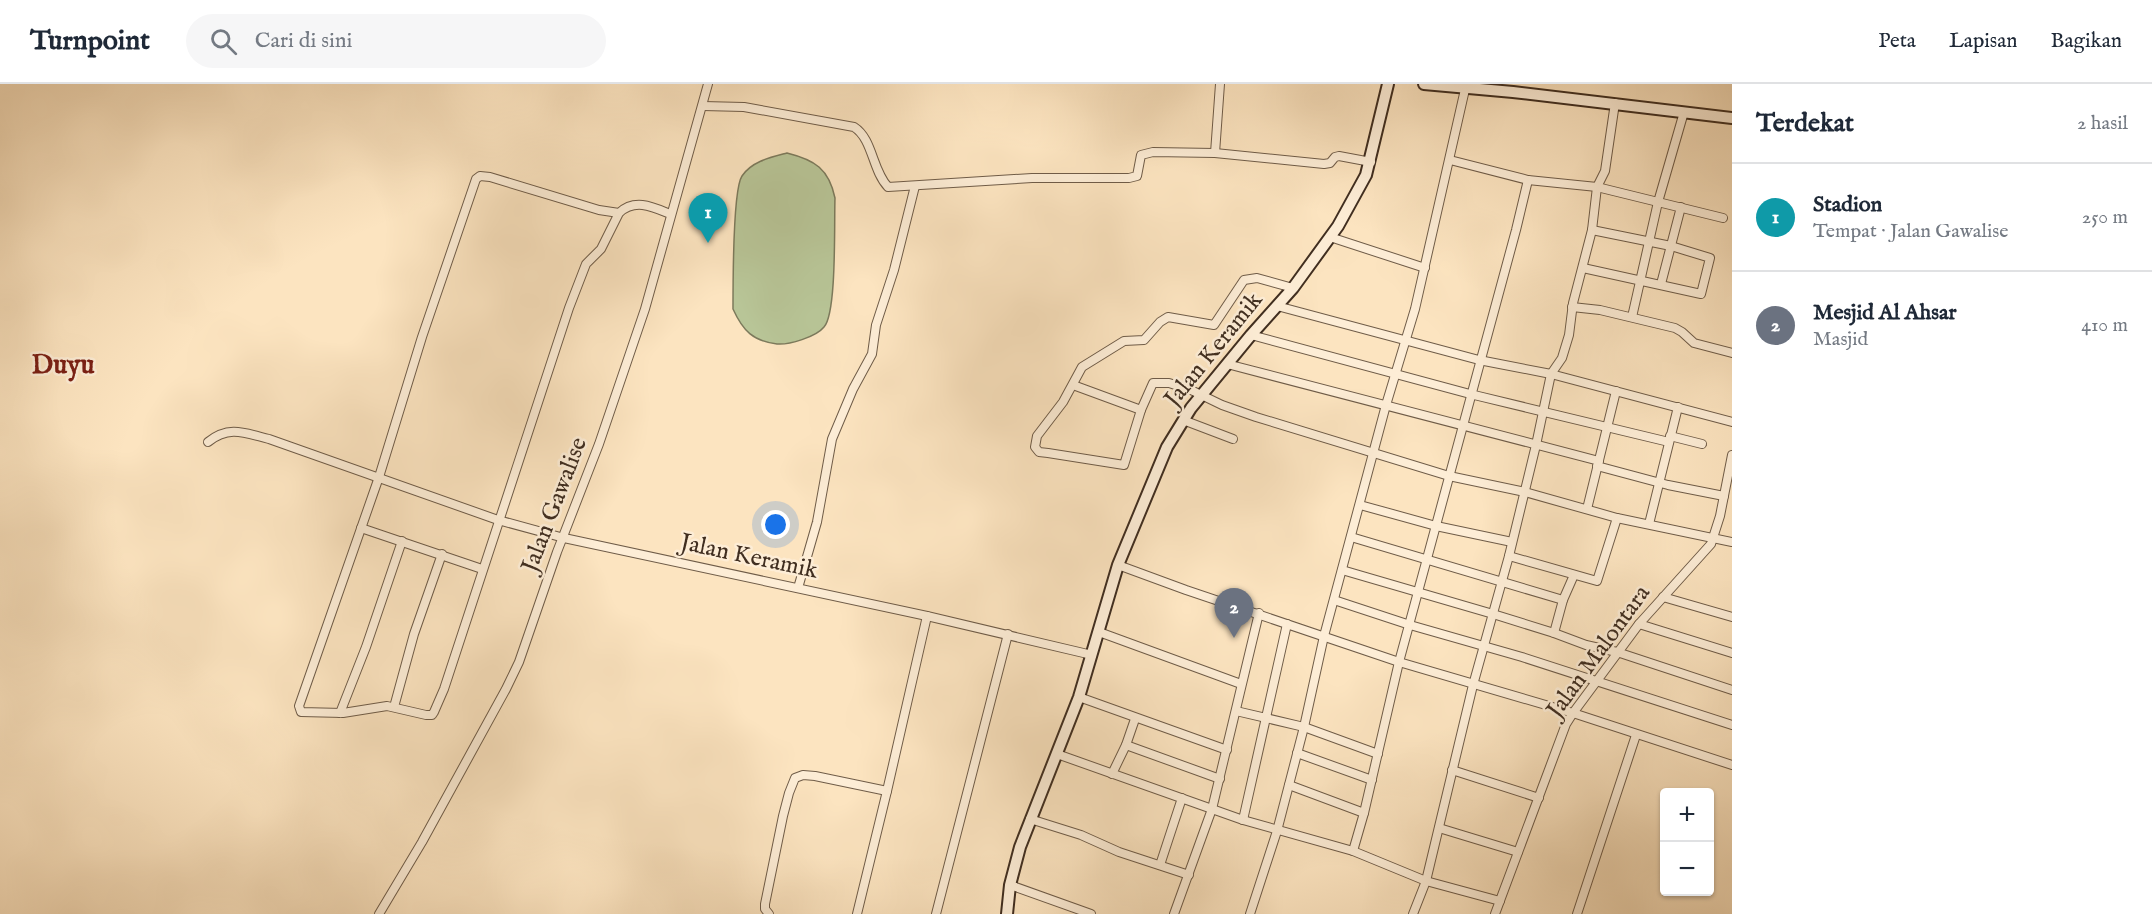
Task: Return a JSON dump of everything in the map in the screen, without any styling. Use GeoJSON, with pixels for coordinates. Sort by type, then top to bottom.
{"type":"FeatureCollection","features":[{"type":"Feature","properties":{"kind":"street","name":"Jalan Gawalise"},"geometry":{"type":"LineString","coordinates":[[379,914],[422,842],[519,662],[557,552],[599,444],[645,309],[708,84]]}},
{"type":"Feature","properties":{"kind":"street"},"geometry":{"type":"LineString","coordinates":[[1215,153],[1220,84]]}},
{"type":"Feature","properties":{"kind":"street","name":"Jalan Keramik"},"geometry":{"type":"LineString","coordinates":[[1006,914],[1018,854],[1079,697],[1118,565],[1158,468],[1183,420],[1251,335],[1293,288],[1330,237],[1359,189],[1371,162],[1388,84]]}},
{"type":"Feature","properties":{"kind":"street"},"geometry":{"type":"LineString","coordinates":[[1424,84],[1466,86],[1732,118]]}},
{"type":"Feature","properties":{"kind":"street"},"geometry":{"type":"LineString","coordinates":[[1250,914],[1277,831],[1304,727],[1324,636],[1425,268],[1466,86]]}},
{"type":"Feature","properties":{"kind":"street"},"geometry":{"type":"LineString","coordinates":[[1413,914],[1426,881],[1473,685],[1503,581],[1551,374],[1562,358],[1569,335],[1572,307],[1592,230],[1597,187],[1605,171],[1615,103]]}},
{"type":"Feature","properties":{"kind":"street"},"geometry":{"type":"LineString","coordinates":[[703,106],[744,107],[854,127],[863,135],[879,175],[886,185],[915,186],[1032,178],[1129,178],[1137,176],[1140,158],[1144,153],[1153,152],[1215,153],[1324,164],[1330,163],[1339,156],[1371,162]]}},
{"type":"Feature","properties":{"kind":"street"},"geometry":{"type":"LineString","coordinates":[[1632,317],[1658,202],[1684,112]]}},
{"type":"Feature","properties":{"kind":"street"},"geometry":{"type":"LineString","coordinates":[[1450,160],[1528,180],[1597,187],[1723,218]]}},
{"type":"Feature","properties":{"kind":"street"},"geometry":{"type":"LineString","coordinates":[[619,213],[599,210],[490,177],[478,177],[422,337],[379,477],[299,706],[299,710],[303,713],[340,713],[387,706],[432,715],[441,697],[498,520],[586,264],[601,249],[619,213],[628,207],[641,204],[670,214]]}},
{"type":"Feature","properties":{"kind":"street"},"geometry":{"type":"LineString","coordinates":[[1353,851],[1418,592],[1528,180]]}},
{"type":"Feature","properties":{"kind":"street"},"geometry":{"type":"LineString","coordinates":[[798,588],[817,522],[832,439],[853,389],[872,354],[876,325],[894,270],[915,186]]}},
{"type":"Feature","properties":{"kind":"street"},"geometry":{"type":"LineString","coordinates":[[1661,284],[1681,207]]}},
{"type":"Feature","properties":{"kind":"street"},"geometry":{"type":"LineString","coordinates":[[1583,268],[1701,294],[1702,292],[1710,258],[1671,246],[1592,230]]}},
{"type":"Feature","properties":{"kind":"street"},"geometry":{"type":"LineString","coordinates":[[1330,237],[1425,268]]}},
{"type":"Feature","properties":{"kind":"street"},"geometry":{"type":"LineString","coordinates":[[1293,288],[1257,278],[1244,280],[1214,325],[1171,317],[1165,318],[1144,340],[1124,342],[1086,364],[1079,372],[1064,402],[1037,436],[1034,444],[1039,452],[1124,465],[1141,410],[1153,383],[1169,383],[1256,417],[1374,455],[1449,476],[1524,492],[1617,518],[1732,542]]}},
{"type":"Feature","properties":{"kind":"street"},"geometry":{"type":"LineString","coordinates":[[1277,306],[1479,360],[1551,374],[1732,422]]}},
{"type":"Feature","properties":{"kind":"street"},"geometry":{"type":"LineString","coordinates":[[1572,307],[1632,317],[1675,328],[1694,343],[1732,353]]}},
{"type":"Feature","properties":{"kind":"street"},"geometry":{"type":"LineString","coordinates":[[1251,335],[1470,394],[1607,426],[1702,444]]}},
{"type":"Feature","properties":{"kind":"street"},"geometry":{"type":"LineString","coordinates":[[1227,364],[1536,445],[1659,482],[1724,496]]}},
{"type":"Feature","properties":{"kind":"street"},"geometry":{"type":"LineString","coordinates":[[1073,385],[1141,410]]}},
{"type":"Feature","properties":{"kind":"street"},"geometry":{"type":"LineString","coordinates":[[1587,509],[1616,391]]}},
{"type":"Feature","properties":{"kind":"street"},"geometry":{"type":"LineString","coordinates":[[1649,524],[1678,406]]}},
{"type":"Feature","properties":{"kind":"street"},"geometry":{"type":"LineString","coordinates":[[1183,420],[1233,439]]}},
{"type":"Feature","properties":{"kind":"street","name":"Jalan Keramik"},"geometry":{"type":"LineString","coordinates":[[208,442],[223,432],[241,432],[269,439],[498,520],[564,538],[927,616],[1092,655]]}},
{"type":"Feature","properties":{"kind":"street","name":"Jalan Malontara"},"geometry":{"type":"LineString","coordinates":[[1495,914],[1562,735],[1573,712],[1639,624],[1706,551],[1714,537],[1732,455]]}},
{"type":"Feature","properties":{"kind":"street"},"geometry":{"type":"LineString","coordinates":[[1360,505],[1436,526],[1512,542]]}},
{"type":"Feature","properties":{"kind":"street"},"geometry":{"type":"LineString","coordinates":[[1509,556],[1597,581],[1617,518]]}},
{"type":"Feature","properties":{"kind":"street"},"geometry":{"type":"LineString","coordinates":[[361,528],[482,569]]}},
{"type":"Feature","properties":{"kind":"street"},"geometry":{"type":"LineString","coordinates":[[1351,537],[1563,600]]}},
{"type":"Feature","properties":{"kind":"street"},"geometry":{"type":"LineString","coordinates":[[340,713],[366,647],[402,541]]}},
{"type":"Feature","properties":{"kind":"street"},"geometry":{"type":"LineString","coordinates":[[394,707],[414,634],[442,554]]}},
{"type":"Feature","properties":{"kind":"street"},"geometry":{"type":"LineString","coordinates":[[1118,565],[1400,662],[1473,685],[1573,712],[1636,735],[1732,765]]}},
{"type":"Feature","properties":{"kind":"street"},"geometry":{"type":"LineString","coordinates":[[1342,570],[1493,614],[1586,645],[1617,652],[1732,690]]}},
{"type":"Feature","properties":{"kind":"street"},"geometry":{"type":"LineString","coordinates":[[1554,633],[1563,600],[1574,574]]}},
{"type":"Feature","properties":{"kind":"street"},"geometry":{"type":"LineString","coordinates":[[1663,597],[1732,617]]}},
{"type":"Feature","properties":{"kind":"street"},"geometry":{"type":"LineString","coordinates":[[1334,600],[1732,725]]}},
{"type":"Feature","properties":{"kind":"street"},"geometry":{"type":"LineString","coordinates":[[1174,914],[1212,809],[1259,613]]}},
{"type":"Feature","properties":{"kind":"street"},"geometry":{"type":"LineString","coordinates":[[857,914],[927,616]]}},
{"type":"Feature","properties":{"kind":"street"},"geometry":{"type":"LineString","coordinates":[[1243,820],[1287,624]]}},
{"type":"Feature","properties":{"kind":"street"},"geometry":{"type":"LineString","coordinates":[[1639,624],[1732,653]]}},
{"type":"Feature","properties":{"kind":"street"},"geometry":{"type":"LineString","coordinates":[[1099,632],[1241,684]]}},
{"type":"Feature","properties":{"kind":"street"},"geometry":{"type":"LineString","coordinates":[[936,914],[1008,634]]}},
{"type":"Feature","properties":{"kind":"street"},"geometry":{"type":"LineString","coordinates":[[1079,697],[1227,750]]}},
{"type":"Feature","properties":{"kind":"street"},"geometry":{"type":"LineString","coordinates":[[1236,711],[1304,727],[1378,754]]}},
{"type":"Feature","properties":{"kind":"street"},"geometry":{"type":"LineString","coordinates":[[1112,774],[1126,745],[1135,718]]}},
{"type":"Feature","properties":{"kind":"street"},"geometry":{"type":"LineString","coordinates":[[1577,914],[1636,735]]}},
{"type":"Feature","properties":{"kind":"street"},"geometry":{"type":"LineString","coordinates":[[1126,745],[1220,779]]}},
{"type":"Feature","properties":{"kind":"street"},"geometry":{"type":"LineString","coordinates":[[1296,753],[1372,780]]}},
{"type":"Feature","properties":{"kind":"street"},"geometry":{"type":"LineString","coordinates":[[1057,754],[1243,820],[1353,851],[1426,881],[1500,901]]}},
{"type":"Feature","properties":{"kind":"street"},"geometry":{"type":"LineString","coordinates":[[1452,770],[1539,798]]}},
{"type":"Feature","properties":{"kind":"street"},"geometry":{"type":"LineString","coordinates":[[769,914],[765,909],[765,904],[787,800],[795,778],[803,775],[815,776],[887,791]]}},
{"type":"Feature","properties":{"kind":"street"},"geometry":{"type":"LineString","coordinates":[[1289,785],[1364,813]]}},
{"type":"Feature","properties":{"kind":"street"},"geometry":{"type":"LineString","coordinates":[[1160,866],[1182,798]]}},
{"type":"Feature","properties":{"kind":"street"},"geometry":{"type":"LineString","coordinates":[[1030,819],[1081,835],[1119,852],[1189,875]]}},
{"type":"Feature","properties":{"kind":"street"},"geometry":{"type":"LineString","coordinates":[[1439,828],[1518,852]]}},
{"type":"Feature","properties":{"kind":"street"},"geometry":{"type":"LineString","coordinates":[[1010,885],[1091,914]]}},
{"type":"Feature","properties":{"kind":"green space"},"geometry":{"type":"Polygon","coordinates":[[[787,153],[819,167],[825,173],[832,188],[835,198],[833,286],[828,318],[824,327],[802,340],[777,344],[769,343],[750,334],[733,309],[735,218],[739,185],[746,171],[757,163],[787,153]]]}},
{"type":"Feature","properties":{"kind":"place","name":"Stadion"},"geometry":{"type":"Point","coordinates":[708,243]}},
{"type":"Feature","properties":{"kind":"place","name":"Mesjid Al Ahsar"},"geometry":{"type":"Point","coordinates":[1234,638]}},
{"type":"Feature","properties":{"kind":"district","name":"Duyu"},"geometry":{"type":"Point","coordinates":[63,366]}}]}
